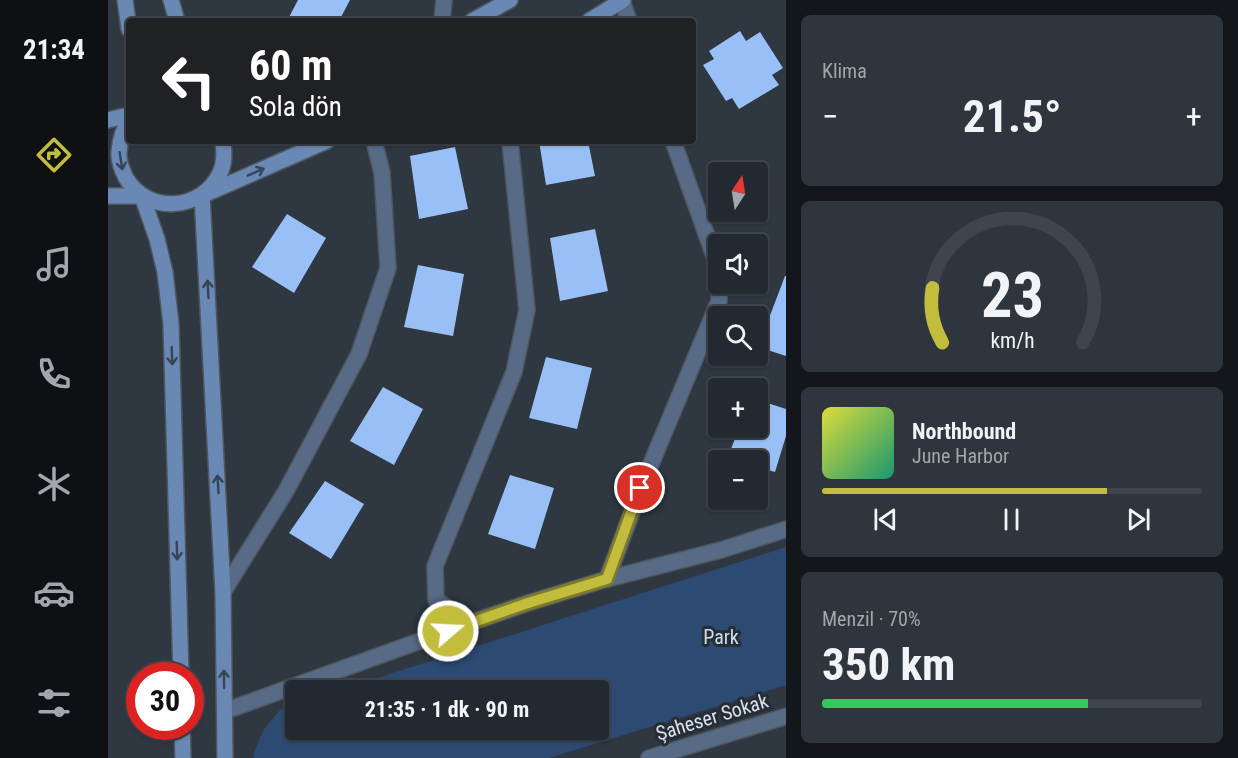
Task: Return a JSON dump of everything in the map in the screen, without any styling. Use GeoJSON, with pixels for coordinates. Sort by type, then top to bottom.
{"type":"FeatureCollection","features":[{"type":"Feature","properties":{"kind":"street"},"geometry":{"type":"LineString","coordinates":[[125,0],[127,18]]}},
{"type":"Feature","properties":{"kind":"street"},"geometry":{"type":"LineString","coordinates":[[171,0],[176,18]]}},
{"type":"Feature","properties":{"kind":"street"},"geometry":{"type":"LineString","coordinates":[[441,18],[444,0]]}},
{"type":"Feature","properties":{"kind":"street"},"geometry":{"type":"LineString","coordinates":[[477,18],[510,0]]}},
{"type":"Feature","properties":{"kind":"street"},"geometry":{"type":"LineString","coordinates":[[594,18],[622,0],[628,18]]}},
{"type":"Feature","properties":{"kind":"street"},"geometry":{"type":"LineString","coordinates":[[108,120],[126,116]]}},
{"type":"Feature","properties":{"kind":"street"},"geometry":{"type":"LineString","coordinates":[[126,126],[120,141],[119,156],[123,172],[130,185],[142,196],[157,203],[172,205],[188,202],[320,144]]}},
{"type":"Feature","properties":{"kind":"street"},"geometry":{"type":"LineString","coordinates":[[223,144],[221,171],[202,195],[223,592],[225,758]]}},
{"type":"Feature","properties":{"kind":"street"},"geometry":{"type":"LineString","coordinates":[[223,592],[286,491],[359,354],[388,268],[382,173],[375,144]]}},
{"type":"Feature","properties":{"kind":"street"},"geometry":{"type":"LineString","coordinates":[[470,623],[436,600],[435,566],[514,372],[527,310],[510,144]]}},
{"type":"Feature","properties":{"kind":"street"},"geometry":{"type":"LineString","coordinates":[[674,144],[708,239]]}},
{"type":"Feature","properties":{"kind":"street"},"geometry":{"type":"LineString","coordinates":[[108,196],[142,196]]}},
{"type":"Feature","properties":{"kind":"street"},"geometry":{"type":"LineString","coordinates":[[142,196],[157,239],[165,272],[171,324],[181,662]]}},
{"type":"Feature","properties":{"kind":"street"},"geometry":{"type":"LineString","coordinates":[[607,579],[640,488],[719,301],[719,294]]}},
{"type":"Feature","properties":{"kind":"street"},"geometry":{"type":"LineString","coordinates":[[225,711],[470,623],[607,579],[721,550],[786,529]]}},
{"type":"Feature","properties":{"kind":"street","name":"Şaheser Sokak"},"geometry":{"type":"LineString","coordinates":[[649,758],[786,716]]}},
{"type":"Feature","properties":{"kind":"street"},"geometry":{"type":"LineString","coordinates":[[182,740],[183,758]]}},
{"type":"Feature","properties":{"kind":"green space","name":"Park"},"geometry":{"type":"Polygon","coordinates":[[[786,547],[786,685],[609,740],[609,680],[371,680],[786,547]]]}},
{"type":"Feature","properties":{"kind":"green space","name":"Park"},"geometry":{"type":"Polygon","coordinates":[[[285,708],[285,740],[607,740],[549,758],[254,758],[253,755],[264,729],[281,709],[285,708]]]}},
{"type":"Feature","properties":{"kind":"building"},"geometry":{"type":"Polygon","coordinates":[[[298,0],[350,0],[341,18],[289,18],[298,0]]]}},
{"type":"Feature","properties":{"kind":"building"},"geometry":{"type":"Polygon","coordinates":[[[740,31],[746,41],[760,32],[783,68],[772,75],[779,85],[739,109],[732,98],[726,101],[703,65],[714,59],[709,51],[740,31]]]}},
{"type":"Feature","properties":{"kind":"building"},"geometry":{"type":"Polygon","coordinates":[[[539,144],[589,144],[595,176],[546,185],[539,144]]]}},
{"type":"Feature","properties":{"kind":"building"},"geometry":{"type":"Polygon","coordinates":[[[455,147],[468,209],[419,219],[410,156],[455,147]]]}},
{"type":"Feature","properties":{"kind":"building"},"geometry":{"type":"Polygon","coordinates":[[[287,214],[326,238],[294,293],[252,267],[287,214]]]}},
{"type":"Feature","properties":{"kind":"building"},"geometry":{"type":"Polygon","coordinates":[[[595,229],[608,291],[560,301],[550,238],[595,229]]]}},
{"type":"Feature","properties":{"kind":"building"},"geometry":{"type":"Polygon","coordinates":[[[418,265],[464,274],[453,336],[404,327],[418,265]]]}},
{"type":"Feature","properties":{"kind":"building"},"geometry":{"type":"Polygon","coordinates":[[[786,276],[786,356],[768,350],[768,321],[786,276]]]}},
{"type":"Feature","properties":{"kind":"building"},"geometry":{"type":"Polygon","coordinates":[[[546,357],[592,368],[577,429],[529,418],[546,357]]]}},
{"type":"Feature","properties":{"kind":"building"},"geometry":{"type":"Polygon","coordinates":[[[383,387],[423,409],[394,465],[350,441],[383,387]]]}},
{"type":"Feature","properties":{"kind":"building"},"geometry":{"type":"Polygon","coordinates":[[[768,403],[786,409],[786,436],[775,472],[768,470],[768,450],[731,450],[735,438],[768,438],[768,403]]]}},
{"type":"Feature","properties":{"kind":"building"},"geometry":{"type":"Polygon","coordinates":[[[510,475],[554,488],[535,549],[488,534],[510,475]]]}},
{"type":"Feature","properties":{"kind":"building"},"geometry":{"type":"Polygon","coordinates":[[[325,481],[364,504],[331,559],[289,533],[325,481]]]}},
{"type":"Feature","properties":{"kind":"route"},"geometry":{"type":"LineString","coordinates":[[448,631],[607,579],[640,488]]}}]}
